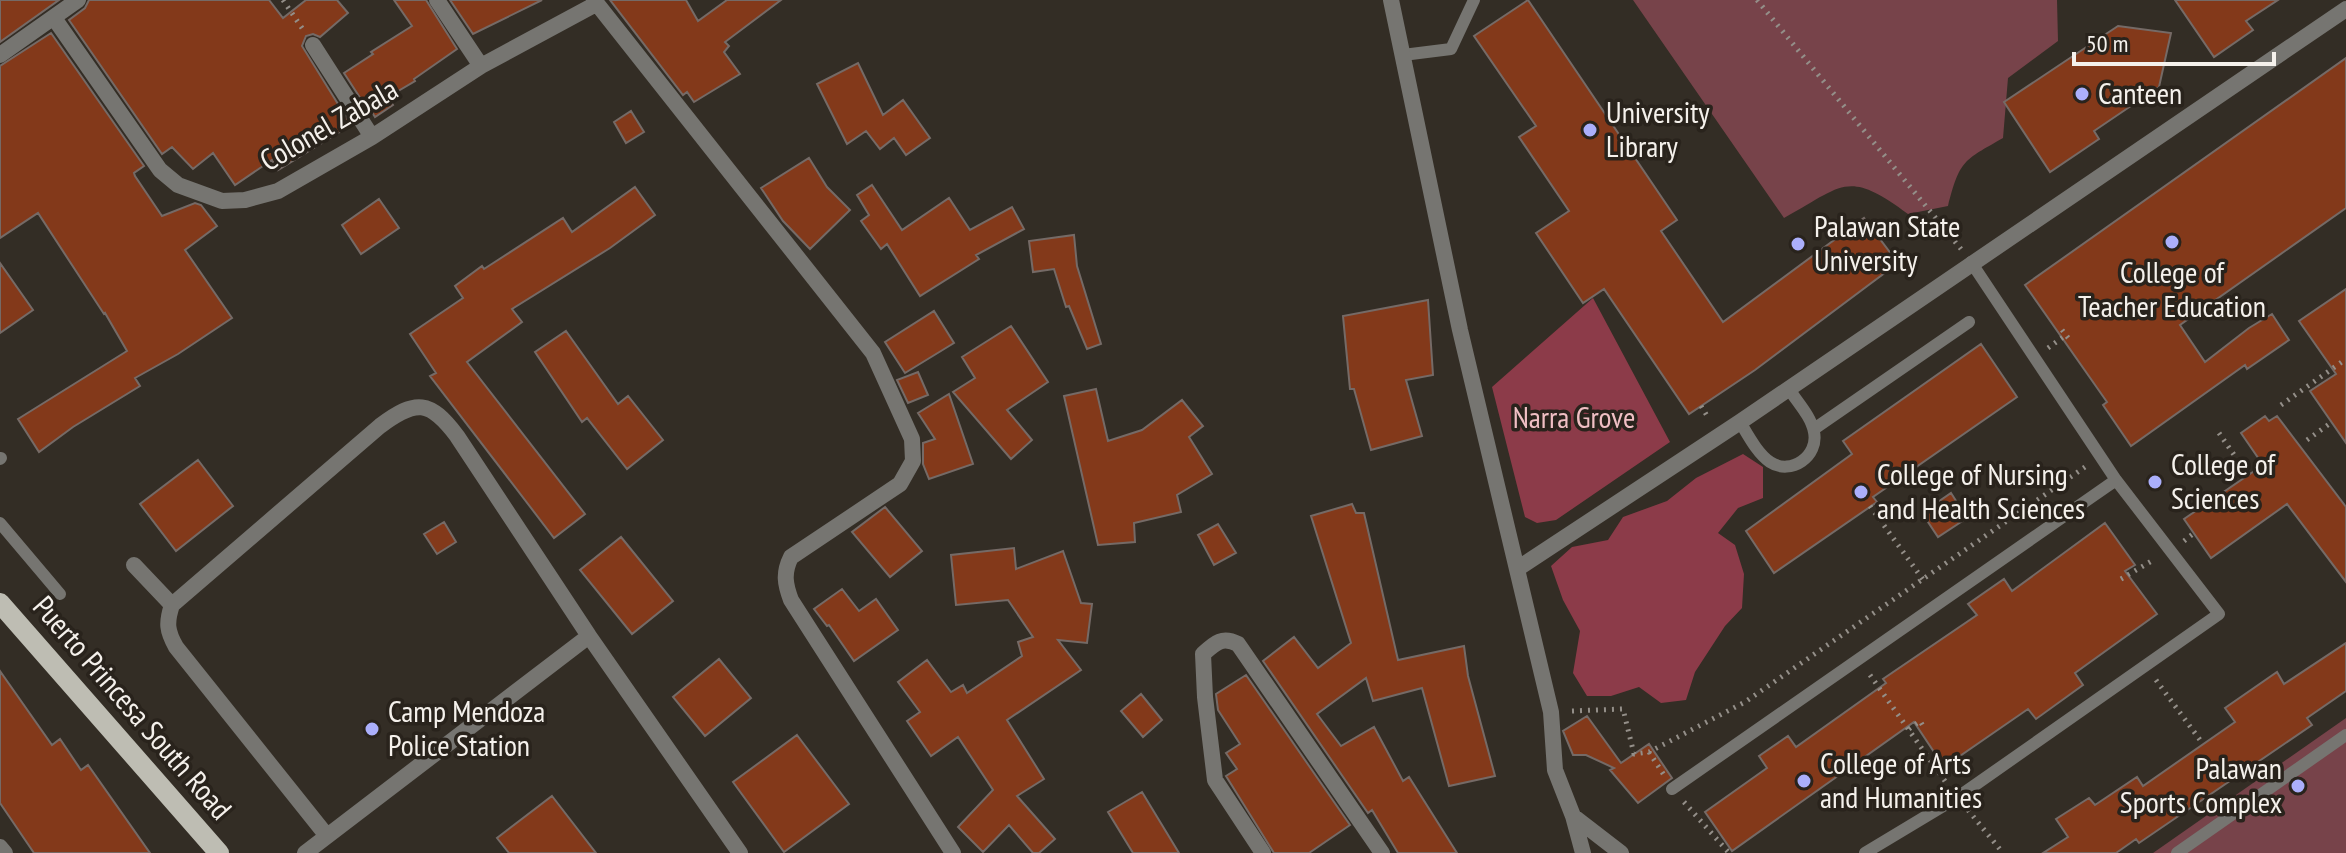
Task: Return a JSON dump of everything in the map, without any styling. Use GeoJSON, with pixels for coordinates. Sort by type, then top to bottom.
{"type":"FeatureCollection","features":[{"type":"Feature","properties":{"kind":"main road","name":"Puerto Princesa South Road"},"geometry":{"type":"LineString","coordinates":[[0,603],[219,853]]}},
{"type":"Feature","properties":{"kind":"street"},"geometry":{"type":"LineString","coordinates":[[0,55],[78,0]]}},
{"type":"Feature","properties":{"kind":"street"},"geometry":{"type":"LineString","coordinates":[[437,0],[481,66]]}},
{"type":"Feature","properties":{"kind":"street"},"geometry":{"type":"LineString","coordinates":[[1391,0],[1460,330],[1551,712],[1555,770],[1583,853]]}},
{"type":"Feature","properties":{"kind":"street"},"geometry":{"type":"LineString","coordinates":[[595,2],[873,353],[912,439],[913,461],[900,484],[791,557],[785,568],[785,585],[791,600],[953,853]]}},
{"type":"Feature","properties":{"kind":"street","name":"Colonel Zabala"},"geometry":{"type":"LineString","coordinates":[[54,18],[160,170],[178,185],[222,201],[245,200],[278,191],[372,137],[481,66],[595,2]]}},
{"type":"Feature","properties":{"kind":"street"},"geometry":{"type":"LineString","coordinates":[[1517,569],[1789,389],[2346,9]]}},
{"type":"Feature","properties":{"kind":"street"},"geometry":{"type":"LineString","coordinates":[[313,45],[372,137]]}},
{"type":"Feature","properties":{"kind":"street"},"geometry":{"type":"LineString","coordinates":[[327,836],[176,647],[168,633],[167,622],[172,605],[380,426],[399,412],[417,405],[429,408],[442,417],[457,436],[589,636],[740,853]]}},
{"type":"Feature","properties":{"kind":"street"},"geometry":{"type":"LineString","coordinates":[[134,565],[172,605]]}},
{"type":"Feature","properties":{"kind":"street"},"geometry":{"type":"LineString","coordinates":[[305,853],[589,636]]}},
{"type":"Feature","properties":{"kind":"street"},"geometry":{"type":"LineString","coordinates":[[1263,853],[1215,780],[1203,654],[1223,640],[1238,644],[1245,652],[1382,853]]}},
{"type":"Feature","properties":{"kind":"street"},"geometry":{"type":"LineString","coordinates":[[1573,816],[1621,853]]}},
{"type":"Feature","properties":{"kind":"street"},"geometry":{"type":"LineString","coordinates":[[0,847],[5,853]]}},
{"type":"Feature","properties":{"kind":"lane"},"geometry":{"type":"LineString","coordinates":[[1403,55],[1451,49],[1474,0]]}},
{"type":"Feature","properties":{"kind":"lane"},"geometry":{"type":"LineString","coordinates":[[1865,853],[1958,797],[2219,614],[2116,480],[1971,262]]}},
{"type":"Feature","properties":{"kind":"lane"},"geometry":{"type":"LineString","coordinates":[[1814,429],[1969,322]]}},
{"type":"Feature","properties":{"kind":"lane"},"geometry":{"type":"LineString","coordinates":[[1740,422],[1768,461],[1785,467],[1803,461],[1813,447],[1814,429],[1789,389]]}},
{"type":"Feature","properties":{"kind":"lane"},"geometry":{"type":"LineString","coordinates":[[1672,789],[2116,480]]}},
{"type":"Feature","properties":{"kind":"lane"},"geometry":{"type":"LineString","coordinates":[[0,523],[60,594]]}},
{"type":"Feature","properties":{"kind":"lane"},"geometry":{"type":"LineString","coordinates":[[2177,853],[2346,735]]}},
{"type":"Feature","properties":{"kind":"path"},"geometry":{"type":"LineString","coordinates":[[283,0],[313,45]]}},
{"type":"Feature","properties":{"kind":"path"},"geometry":{"type":"LineString","coordinates":[[1757,0],[1971,262]]}},
{"type":"Feature","properties":{"kind":"path"},"geometry":{"type":"LineString","coordinates":[[2062,330],[2069,339]]}},
{"type":"Feature","properties":{"kind":"path"},"geometry":{"type":"LineString","coordinates":[[2281,405],[2346,359]]}},
{"type":"Feature","properties":{"kind":"path"},"geometry":{"type":"LineString","coordinates":[[2307,440],[2332,422]]}},
{"type":"Feature","properties":{"kind":"path"},"geometry":{"type":"LineString","coordinates":[[2219,433],[2248,475]]}},
{"type":"Feature","properties":{"kind":"path"},"geometry":{"type":"LineString","coordinates":[[1551,712],[1623,709],[1634,754],[1649,752],[1745,702],[2101,456]]}},
{"type":"Feature","properties":{"kind":"path"},"geometry":{"type":"LineString","coordinates":[[1870,506],[1941,604]]}},
{"type":"Feature","properties":{"kind":"path"},"geometry":{"type":"LineString","coordinates":[[2122,579],[2170,549]]}},
{"type":"Feature","properties":{"kind":"path"},"geometry":{"type":"LineString","coordinates":[[1859,660],[1958,797],[2003,853]]}},
{"type":"Feature","properties":{"kind":"path"},"geometry":{"type":"LineString","coordinates":[[2147,666],[2203,744]]}},
{"type":"Feature","properties":{"kind":"path"},"geometry":{"type":"LineString","coordinates":[[1909,729],[1920,721]]}},
{"type":"Feature","properties":{"kind":"path"},"geometry":{"type":"LineString","coordinates":[[1672,789],[1729,853]]}},
{"type":"Feature","properties":{"kind":"shaded area"},"geometry":{"type":"Polygon","coordinates":[[[1633,0],[2057,0],[2058,41],[2008,78],[2003,138],[1965,163],[1956,179],[1948,206],[1908,214],[1871,191],[1846,187],[1820,197],[1784,218],[1633,0]]]}},
{"type":"Feature","properties":{"kind":"shaded area","name":"Palawan Sports Complex"},"geometry":{"type":"Polygon","coordinates":[[[2346,718],[2346,853],[2153,853],[2346,718]]]}},
{"type":"Feature","properties":{"kind":"green space","name":"Narra Grove"},"geometry":{"type":"Polygon","coordinates":[[[1593,298],[1670,442],[1556,520],[1537,523],[1525,517],[1492,387],[1593,298]]]}},
{"type":"Feature","properties":{"kind":"green space"},"geometry":{"type":"Polygon","coordinates":[[[1743,454],[1763,467],[1763,498],[1738,508],[1718,533],[1735,545],[1744,574],[1742,608],[1725,626],[1695,672],[1686,700],[1661,703],[1639,687],[1611,696],[1587,696],[1573,673],[1580,631],[1563,600],[1551,566],[1572,547],[1608,540],[1623,517],[1667,501],[1696,478],[1743,454]]]}},
{"type":"Feature","properties":{"kind":"building"},"geometry":{"type":"Polygon","coordinates":[[[0,0],[59,0],[0,42],[0,0]]]}},
{"type":"Feature","properties":{"kind":"building"},"geometry":{"type":"Polygon","coordinates":[[[89,0],[269,0],[283,18],[306,0],[337,0],[348,13],[320,37],[313,34],[306,36],[302,46],[351,125],[278,170],[272,160],[235,185],[213,153],[193,169],[172,147],[162,154],[69,20],[85,8],[89,0]]]}},
{"type":"Feature","properties":{"kind":"building"},"geometry":{"type":"Polygon","coordinates":[[[394,0],[426,0],[457,49],[388,97],[393,105],[375,117],[344,73],[412,26],[394,0]]]}},
{"type":"Feature","properties":{"kind":"building"},"geometry":{"type":"Polygon","coordinates":[[[450,0],[542,0],[473,34],[450,0]]]}},
{"type":"Feature","properties":{"kind":"building"},"geometry":{"type":"Polygon","coordinates":[[[610,0],[686,0],[698,21],[727,0],[781,0],[725,42],[729,46],[724,52],[740,74],[694,102],[687,92],[683,95],[610,0]]]}},
{"type":"Feature","properties":{"kind":"building"},"geometry":{"type":"Polygon","coordinates":[[[1528,0],[1677,220],[1661,231],[1723,322],[1864,218],[1898,263],[1755,370],[1689,414],[1604,289],[1583,303],[1536,233],[1569,211],[1519,137],[1536,126],[1474,36],[1528,0]]]}},
{"type":"Feature","properties":{"kind":"building"},"geometry":{"type":"Polygon","coordinates":[[[2175,0],[2278,0],[2246,21],[2253,30],[2214,57],[2175,0]]]}},
{"type":"Feature","properties":{"kind":"building","name":"Canteen"},"geometry":{"type":"Polygon","coordinates":[[[2118,26],[2171,33],[2159,87],[2094,131],[2099,139],[2050,172],[2004,102],[2118,26]]]}},
{"type":"Feature","properties":{"kind":"building"},"geometry":{"type":"Polygon","coordinates":[[[51,33],[144,166],[134,173],[135,176],[162,216],[195,203],[201,205],[217,226],[185,250],[232,318],[135,378],[140,386],[39,452],[18,419],[127,351],[38,213],[0,238],[0,66],[51,33]]]}},
{"type":"Feature","properties":{"kind":"building","name":"College of Teacher Education"},"geometry":{"type":"Polygon","coordinates":[[[2346,58],[2346,208],[2180,325],[2205,362],[2272,314],[2289,340],[2247,369],[2245,365],[2131,446],[2103,405],[2107,402],[2025,285],[2346,58]]]}},
{"type":"Feature","properties":{"kind":"building"},"geometry":{"type":"Polygon","coordinates":[[[858,63],[883,115],[903,100],[930,138],[906,155],[894,138],[880,149],[866,131],[847,144],[817,84],[858,63]]]}},
{"type":"Feature","properties":{"kind":"building"},"geometry":{"type":"Polygon","coordinates":[[[631,111],[644,132],[626,143],[614,122],[631,111]]]}},
{"type":"Feature","properties":{"kind":"building"},"geometry":{"type":"Polygon","coordinates":[[[809,158],[827,187],[850,210],[810,249],[783,221],[761,188],[809,158]]]}},
{"type":"Feature","properties":{"kind":"building"},"geometry":{"type":"Polygon","coordinates":[[[872,185],[902,230],[949,198],[970,230],[1012,207],[1024,229],[976,255],[979,259],[920,296],[887,244],[881,249],[861,221],[869,215],[857,195],[872,185]]]}},
{"type":"Feature","properties":{"kind":"building"},"geometry":{"type":"Polygon","coordinates":[[[635,187],[655,215],[610,248],[512,309],[522,322],[467,362],[585,514],[554,538],[430,376],[436,373],[410,334],[463,298],[455,286],[482,266],[484,269],[563,218],[572,232],[635,187]]]}},
{"type":"Feature","properties":{"kind":"building"},"geometry":{"type":"Polygon","coordinates":[[[379,199],[399,228],[361,254],[342,225],[379,199]]]}},
{"type":"Feature","properties":{"kind":"building"},"geometry":{"type":"Polygon","coordinates":[[[1074,235],[1077,266],[1101,344],[1087,349],[1069,306],[1066,307],[1054,269],[1033,272],[1029,241],[1074,235]]]}},
{"type":"Feature","properties":{"kind":"building"},"geometry":{"type":"Polygon","coordinates":[[[0,263],[33,310],[0,333],[0,263]]]}},
{"type":"Feature","properties":{"kind":"building"},"geometry":{"type":"Polygon","coordinates":[[[2346,289],[2346,443],[2310,391],[2336,374],[2299,321],[2346,289]]]}},
{"type":"Feature","properties":{"kind":"building"},"geometry":{"type":"Polygon","coordinates":[[[1428,300],[1433,375],[1406,380],[1422,436],[1371,450],[1354,389],[1350,389],[1343,316],[1428,300]]]}},
{"type":"Feature","properties":{"kind":"building"},"geometry":{"type":"Polygon","coordinates":[[[934,311],[954,343],[905,373],[885,342],[934,311]]]}},
{"type":"Feature","properties":{"kind":"building"},"geometry":{"type":"Polygon","coordinates":[[[1011,326],[1048,382],[1007,410],[1032,440],[1011,459],[953,392],[975,378],[962,357],[1011,326]]]}},
{"type":"Feature","properties":{"kind":"building"},"geometry":{"type":"Polygon","coordinates":[[[566,331],[618,404],[628,396],[663,440],[627,469],[587,418],[582,422],[535,352],[566,331]]]}},
{"type":"Feature","properties":{"kind":"building"},"geometry":{"type":"Polygon","coordinates":[[[1981,344],[2017,397],[1873,497],[1877,502],[1774,573],[1746,531],[1852,454],[1843,441],[1981,344]]]}},
{"type":"Feature","properties":{"kind":"building"},"geometry":{"type":"Polygon","coordinates":[[[918,372],[928,395],[908,403],[897,380],[918,372]]]}},
{"type":"Feature","properties":{"kind":"building"},"geometry":{"type":"Polygon","coordinates":[[[1096,389],[1108,441],[1142,430],[1182,400],[1203,426],[1189,437],[1212,474],[1177,495],[1181,512],[1134,523],[1135,542],[1098,545],[1064,396],[1096,389]]]}},
{"type":"Feature","properties":{"kind":"building"},"geometry":{"type":"Polygon","coordinates":[[[949,394],[973,464],[929,479],[923,464],[923,443],[935,439],[918,413],[949,394]]]}},
{"type":"Feature","properties":{"kind":"building"},"geometry":{"type":"Polygon","coordinates":[[[2265,416],[2269,421],[2277,416],[2346,507],[2346,582],[2287,504],[2211,558],[2184,519],[2263,465],[2241,433],[2265,416]]]}},
{"type":"Feature","properties":{"kind":"building"},"geometry":{"type":"Polygon","coordinates":[[[198,460],[233,506],[176,551],[140,504],[198,460]]]}},
{"type":"Feature","properties":{"kind":"building"},"geometry":{"type":"Polygon","coordinates":[[[1951,493],[1967,518],[1938,537],[1922,513],[1951,493]]]}},
{"type":"Feature","properties":{"kind":"building"},"geometry":{"type":"Polygon","coordinates":[[[1352,504],[1356,513],[1364,513],[1398,660],[1464,646],[1468,676],[1495,776],[1449,786],[1422,688],[1373,701],[1366,678],[1317,714],[1341,746],[1374,727],[1403,781],[1409,777],[1457,853],[1398,853],[1372,810],[1368,813],[1263,661],[1294,637],[1318,668],[1351,643],[1311,516],[1352,504]]]}},
{"type":"Feature","properties":{"kind":"building"},"geometry":{"type":"Polygon","coordinates":[[[885,507],[922,551],[890,577],[852,532],[885,507]]]}},
{"type":"Feature","properties":{"kind":"building"},"geometry":{"type":"Polygon","coordinates":[[[444,522],[456,542],[437,554],[424,534],[444,522]]]}},
{"type":"Feature","properties":{"kind":"building"},"geometry":{"type":"Polygon","coordinates":[[[2105,523],[2135,565],[2125,571],[2157,614],[2075,673],[2083,685],[2036,719],[2028,709],[1944,767],[1914,722],[1732,851],[1705,812],[1767,768],[1759,756],[1788,736],[1796,747],[1886,683],[1883,679],[1977,615],[1968,604],[2004,579],[2012,591],[2105,523]]]}},
{"type":"Feature","properties":{"kind":"building"},"geometry":{"type":"Polygon","coordinates":[[[1218,524],[1236,553],[1214,565],[1198,535],[1218,524]]]}},
{"type":"Feature","properties":{"kind":"building"},"geometry":{"type":"Polygon","coordinates":[[[621,537],[673,601],[632,634],[580,570],[621,537]]]}},
{"type":"Feature","properties":{"kind":"building"},"geometry":{"type":"Polygon","coordinates":[[[1014,548],[1016,569],[1063,551],[1081,603],[1092,604],[1087,643],[1058,640],[1081,670],[1007,720],[1044,779],[1017,796],[1055,839],[1039,853],[1033,853],[1009,825],[983,852],[958,827],[993,790],[958,737],[931,756],[907,721],[920,712],[898,682],[927,660],[951,692],[963,685],[967,693],[1022,656],[1018,642],[1033,637],[1008,600],[956,605],[951,555],[1014,548]]]}},
{"type":"Feature","properties":{"kind":"building"},"geometry":{"type":"Polygon","coordinates":[[[842,589],[859,611],[876,599],[898,630],[854,661],[814,609],[842,589]]]}},
{"type":"Feature","properties":{"kind":"building"},"geometry":{"type":"Polygon","coordinates":[[[2346,643],[2346,691],[2307,718],[2312,725],[2139,843],[2136,839],[2116,853],[2043,853],[2068,837],[2056,819],[2089,798],[2095,805],[2137,777],[2143,786],[2235,722],[2225,708],[2277,672],[2284,684],[2346,643]]]}},
{"type":"Feature","properties":{"kind":"building"},"geometry":{"type":"Polygon","coordinates":[[[719,659],[751,698],[705,736],[673,697],[719,659]]]}},
{"type":"Feature","properties":{"kind":"building"},"geometry":{"type":"Polygon","coordinates":[[[0,671],[52,745],[60,739],[81,770],[88,765],[150,853],[34,853],[0,803],[0,671]]]}},
{"type":"Feature","properties":{"kind":"building"},"geometry":{"type":"Polygon","coordinates":[[[1246,675],[1350,825],[1309,853],[1274,853],[1226,776],[1237,769],[1226,753],[1240,744],[1218,710],[1216,694],[1246,675]]]}},
{"type":"Feature","properties":{"kind":"building"},"geometry":{"type":"Polygon","coordinates":[[[1141,694],[1162,720],[1143,737],[1121,711],[1141,694]]]}},
{"type":"Feature","properties":{"kind":"building"},"geometry":{"type":"Polygon","coordinates":[[[1587,716],[1621,763],[1649,744],[1672,778],[1638,803],[1610,770],[1614,768],[1586,755],[1573,755],[1563,731],[1587,716]]]}},
{"type":"Feature","properties":{"kind":"building"},"geometry":{"type":"Polygon","coordinates":[[[797,735],[849,804],[784,852],[733,782],[797,735]]]}},
{"type":"Feature","properties":{"kind":"building"},"geometry":{"type":"Polygon","coordinates":[[[1142,792],[1179,853],[1133,853],[1108,812],[1142,792]]]}},
{"type":"Feature","properties":{"kind":"building"},"geometry":{"type":"Polygon","coordinates":[[[552,796],[596,853],[509,853],[497,838],[552,796]]]}},
{"type":"Feature","properties":{"kind":"place","name":"Canteen"},"geometry":{"type":"Point","coordinates":[2082,94]}},
{"type":"Feature","properties":{"kind":"place","name":"University Library"},"geometry":{"type":"Point","coordinates":[1590,130]}},
{"type":"Feature","properties":{"kind":"place","name":"College of Teacher Education"},"geometry":{"type":"Point","coordinates":[2172,242]}},
{"type":"Feature","properties":{"kind":"place","name":"Palawan State University"},"geometry":{"type":"Point","coordinates":[1798,244]}},
{"type":"Feature","properties":{"kind":"place","name":"College of Sciences"},"geometry":{"type":"Point","coordinates":[2155,482]}},
{"type":"Feature","properties":{"kind":"place","name":"College of Nursing and Health Sciences"},"geometry":{"type":"Point","coordinates":[1861,492]}},
{"type":"Feature","properties":{"kind":"place","name":"Camp Mendoza Police Station"},"geometry":{"type":"Point","coordinates":[372,729]}},
{"type":"Feature","properties":{"kind":"place","name":"College of Arts and Humanities"},"geometry":{"type":"Point","coordinates":[1804,781]}},
{"type":"Feature","properties":{"kind":"place","name":"Palawan Sports Complex"},"geometry":{"type":"Point","coordinates":[2298,786]}}]}
